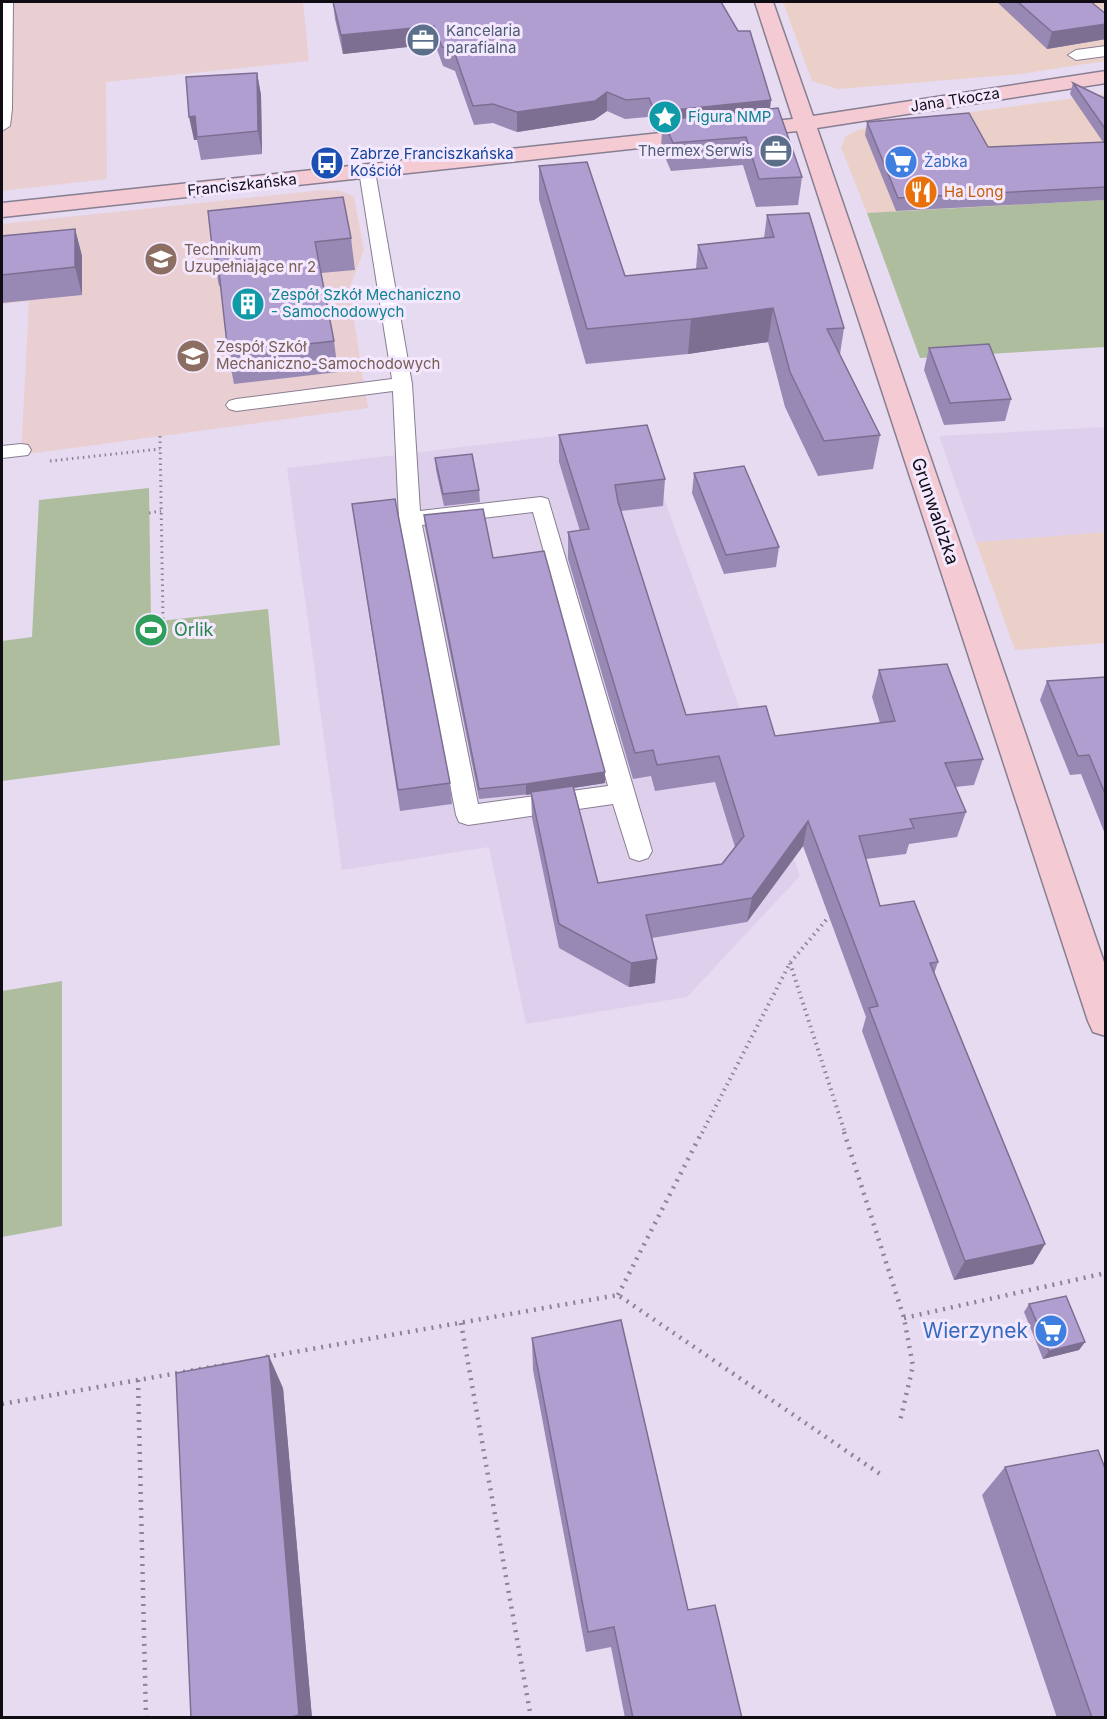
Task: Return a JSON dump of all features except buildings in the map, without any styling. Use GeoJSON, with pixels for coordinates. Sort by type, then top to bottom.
{"type":"FeatureCollection","features":[{"type":"Feature","properties":{"kind":"street","name":"Grunwaldzka"},"geometry":{"type":"LineString","coordinates":[[764,2],[1106,1021]]}},
{"type":"Feature","properties":{"kind":"street","name":"Jana Tkocza"},"geometry":{"type":"LineString","coordinates":[[805,123],[1106,77]]}},
{"type":"Feature","properties":{"kind":"street","name":"Franciszkańska"},"geometry":{"type":"LineString","coordinates":[[2,210],[805,123]]}},
{"type":"Feature","properties":{"kind":"lane"},"geometry":{"type":"LineString","coordinates":[[2,126],[6,2]]}},
{"type":"Feature","properties":{"kind":"lane"},"geometry":{"type":"LineString","coordinates":[[1076,55],[1106,51]]}},
{"type":"Feature","properties":{"kind":"lane"},"geometry":{"type":"LineString","coordinates":[[367,171],[402,384],[410,519],[468,815],[623,793]]}},
{"type":"Feature","properties":{"kind":"lane"},"geometry":{"type":"LineString","coordinates":[[236,405],[402,384]]}},
{"type":"Feature","properties":{"kind":"lane"},"geometry":{"type":"LineString","coordinates":[[410,519],[541,504],[639,851]]}},
{"type":"Feature","properties":{"kind":"path"},"geometry":{"type":"LineString","coordinates":[[160,436],[163,621]]}},
{"type":"Feature","properties":{"kind":"path"},"geometry":{"type":"LineString","coordinates":[[47,461],[160,449]]}},
{"type":"Feature","properties":{"kind":"path"},"geometry":{"type":"LineString","coordinates":[[149,513],[161,511]]}},
{"type":"Feature","properties":{"kind":"path"},"geometry":{"type":"LineString","coordinates":[[618,1295],[790,963],[827,919],[838,917]]}},
{"type":"Feature","properties":{"kind":"path"},"geometry":{"type":"LineString","coordinates":[[790,963],[904,1318],[913,1366],[900,1421]]}},
{"type":"Feature","properties":{"kind":"path"},"geometry":{"type":"LineString","coordinates":[[904,1318],[1106,1273]]}},
{"type":"Feature","properties":{"kind":"path"},"geometry":{"type":"LineString","coordinates":[[260,1358],[618,1295],[880,1474]]}},
{"type":"Feature","properties":{"kind":"path"},"geometry":{"type":"LineString","coordinates":[[461,1323],[531,1718]]}},
{"type":"Feature","properties":{"kind":"path"},"geometry":{"type":"LineString","coordinates":[[2,1404],[237,1362]]}},
{"type":"Feature","properties":{"kind":"path"},"geometry":{"type":"LineString","coordinates":[[138,1380],[146,1718]]}},
{"type":"Feature","properties":{"kind":"shaded area"},"geometry":{"type":"Polygon","coordinates":[[[2,2],[303,2],[309,61],[106,82],[107,179],[2,191],[2,2]]]}},
{"type":"Feature","properties":{"kind":"shaded area"},"geometry":{"type":"Polygon","coordinates":[[[783,2],[1105,2],[1105,61],[1020,74],[838,89],[812,81],[783,2]]]}},
{"type":"Feature","properties":{"kind":"shaded area"},"geometry":{"type":"Polygon","coordinates":[[[1105,94],[1105,200],[867,213],[841,147],[846,136],[858,130],[896,122],[1105,94]]]}},
{"type":"Feature","properties":{"kind":"shaded area","name":"Zespół Szkół Mechaniczno-Samochodowych"},"geometry":{"type":"Polygon","coordinates":[[[322,190],[341,191],[354,197],[364,250],[349,289],[368,408],[21,455],[29,301],[2,304],[2,224],[322,190]]]}},
{"type":"Feature","properties":{"kind":"shaded area"},"geometry":{"type":"Polygon","coordinates":[[[638,426],[800,876],[687,997],[526,1024],[489,847],[342,870],[287,468],[638,426]]]}},
{"type":"Feature","properties":{"kind":"shaded area"},"geometry":{"type":"Polygon","coordinates":[[[1105,427],[1105,532],[976,542],[939,436],[1105,427]]]}},
{"type":"Feature","properties":{"kind":"shaded area"},"geometry":{"type":"Polygon","coordinates":[[[1105,532],[1105,643],[1015,650],[976,542],[1105,532]]]}},
{"type":"Feature","properties":{"kind":"green space"},"geometry":{"type":"Polygon","coordinates":[[[1105,200],[1105,347],[920,358],[867,213],[1105,200]]]}},
{"type":"Feature","properties":{"kind":"green space","name":"Orlik"},"geometry":{"type":"Polygon","coordinates":[[[149,488],[151,622],[268,609],[280,745],[2,781],[2,641],[32,637],[39,500],[149,488]]]}},
{"type":"Feature","properties":{"kind":"green space"},"geometry":{"type":"Polygon","coordinates":[[[62,981],[62,1226],[2,1237],[2,991],[62,981]]]}},
{"type":"Feature","properties":{"kind":"place","name":"Kancelaria parafialna"},"geometry":{"type":"Point","coordinates":[423,40]}},
{"type":"Feature","properties":{"kind":"place","name":"Figura NMP"},"geometry":{"type":"Point","coordinates":[665,117]}},
{"type":"Feature","properties":{"kind":"place","name":"Thermex Serwis"},"geometry":{"type":"Point","coordinates":[776,151]}},
{"type":"Feature","properties":{"kind":"place","name":"Żabka"},"geometry":{"type":"Point","coordinates":[901,162]}},
{"type":"Feature","properties":{"kind":"place","name":"Zabrze Franciszkańska Kościół"},"geometry":{"type":"Point","coordinates":[327,163]}},
{"type":"Feature","properties":{"kind":"place","name":"Ha Long"},"geometry":{"type":"Point","coordinates":[921,192]}},
{"type":"Feature","properties":{"kind":"place","name":"Technikum Uzupełniające nr 2"},"geometry":{"type":"Point","coordinates":[161,259]}},
{"type":"Feature","properties":{"kind":"place","name":"Zespół Szkół Mechaniczno - Samochodowych"},"geometry":{"type":"Point","coordinates":[248,304]}},
{"type":"Feature","properties":{"kind":"place","name":"Zespół Szkół Mechaniczno-Samochodowych"},"geometry":{"type":"Point","coordinates":[193,356]}},
{"type":"Feature","properties":{"kind":"place","name":"Orlik"},"geometry":{"type":"Point","coordinates":[151,630]}},
{"type":"Feature","properties":{"kind":"place","name":"Wierzynek"},"geometry":{"type":"Point","coordinates":[1051,1331]}}]}
